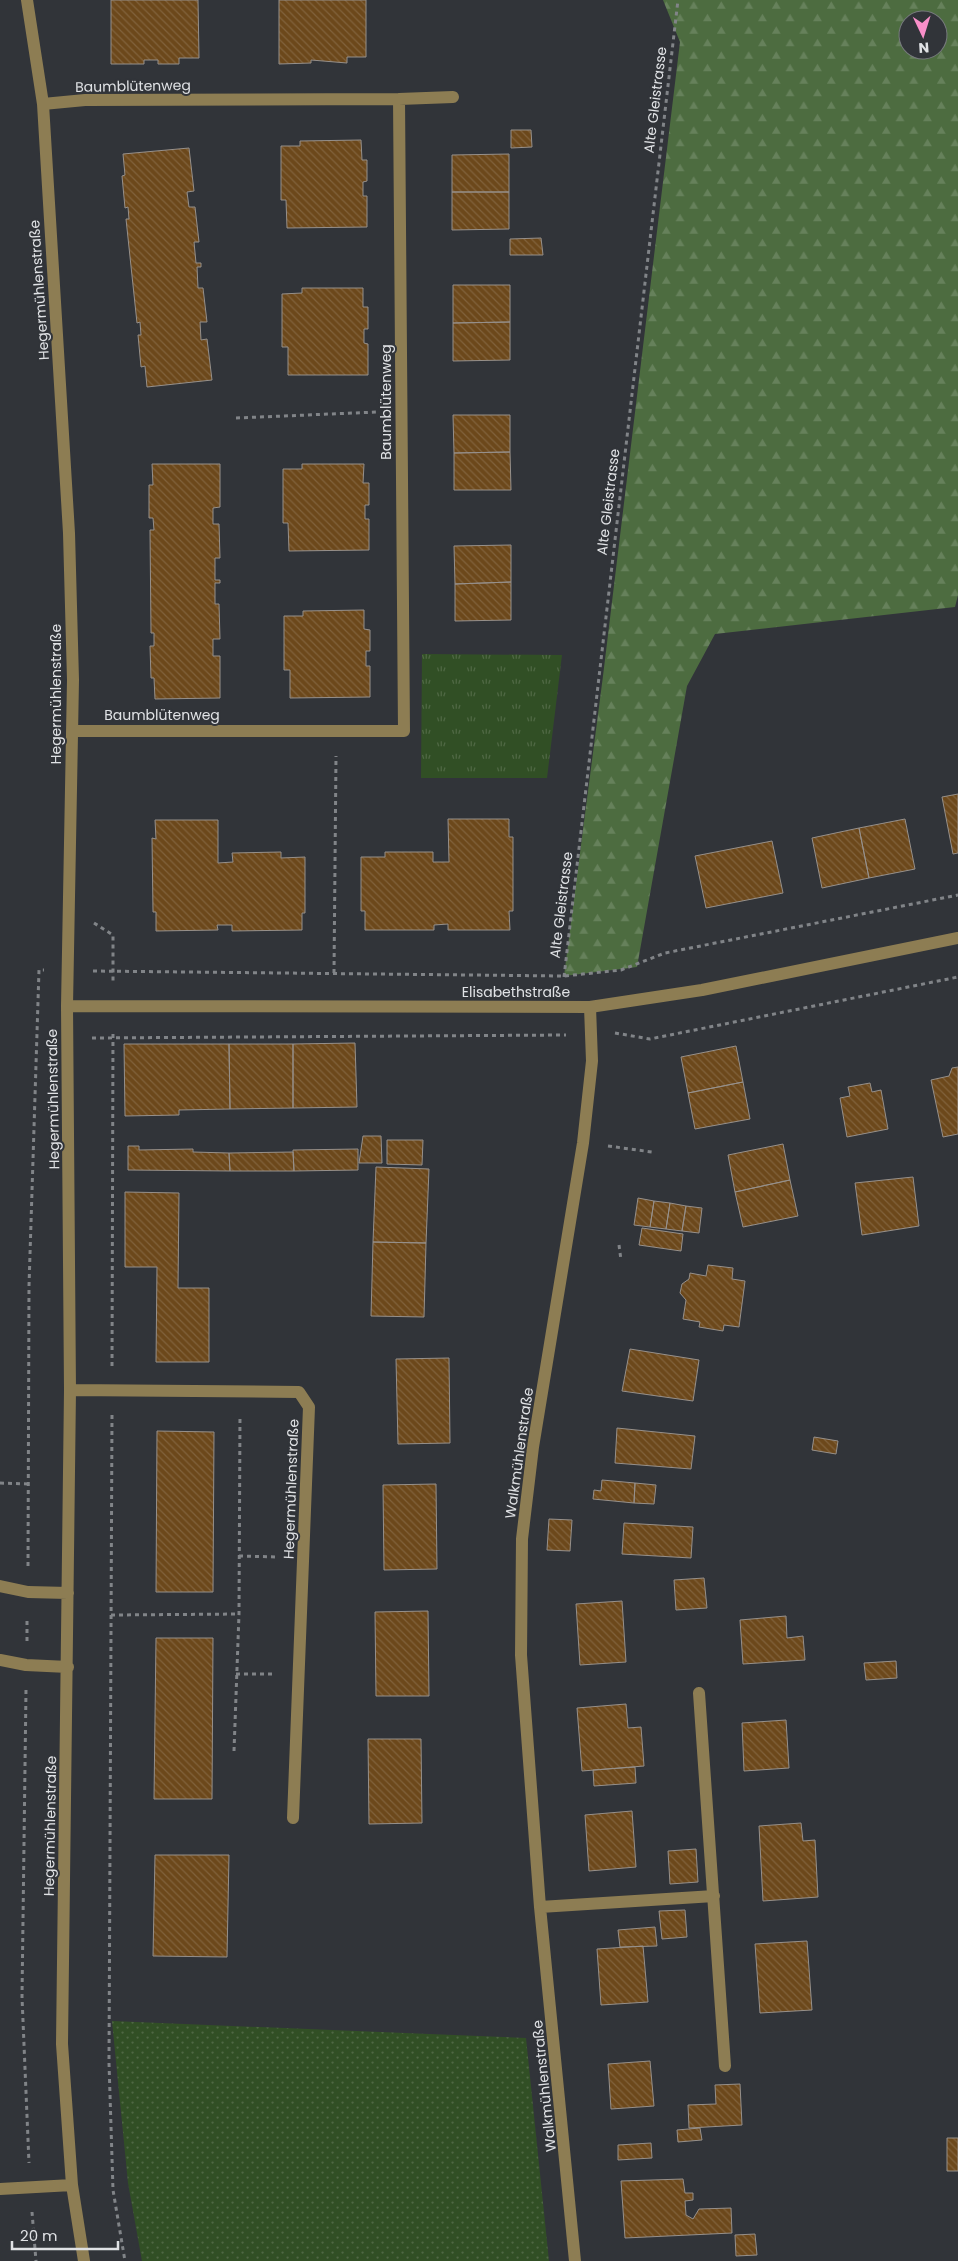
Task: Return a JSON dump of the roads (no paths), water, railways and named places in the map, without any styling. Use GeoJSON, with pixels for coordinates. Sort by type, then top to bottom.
{"type":"FeatureCollection","features":[{"type":"Feature","properties":{"kind":"street","name":"Hegermühlenstraße"},"geometry":{"type":"LineString","coordinates":[[27,0],[42,104],[69,533],[72,731],[68,971],[70,1390],[62,2044],[72,2186],[84,2261]]}},
{"type":"Feature","properties":{"kind":"street"},"geometry":{"type":"LineString","coordinates":[[400,99],[452,97]]}},
{"type":"Feature","properties":{"kind":"street","name":"Baumblütenweg"},"geometry":{"type":"LineString","coordinates":[[42,104],[85,100],[400,99],[404,731],[72,731]]}},
{"type":"Feature","properties":{"kind":"street","name":"Elisabethstraße"},"geometry":{"type":"LineString","coordinates":[[68,1006],[590,1006],[702,990],[958,938]]}},
{"type":"Feature","properties":{"kind":"street","name":"Walkmühlenstraße"},"geometry":{"type":"LineString","coordinates":[[576,2261],[540,1907],[521,1655],[522,1539],[533,1447],[583,1143],[592,1061],[590,1006]]}},
{"type":"Feature","properties":{"kind":"street","name":"Hegermühlenstraße"},"geometry":{"type":"LineString","coordinates":[[70,1390],[299,1392],[309,1407],[293,1818]]}},
{"type":"Feature","properties":{"kind":"street"},"geometry":{"type":"LineString","coordinates":[[0,1586],[28,1592],[68,1593]]}},
{"type":"Feature","properties":{"kind":"street"},"geometry":{"type":"LineString","coordinates":[[0,1660],[26,1665],[68,1667]]}},
{"type":"Feature","properties":{"kind":"street"},"geometry":{"type":"LineString","coordinates":[[699,1693],[725,2066]]}},
{"type":"Feature","properties":{"kind":"street"},"geometry":{"type":"LineString","coordinates":[[540,1907],[714,1896]]}},
{"type":"Feature","properties":{"kind":"street"},"geometry":{"type":"LineString","coordinates":[[0,2189],[72,2186]]}}]}
